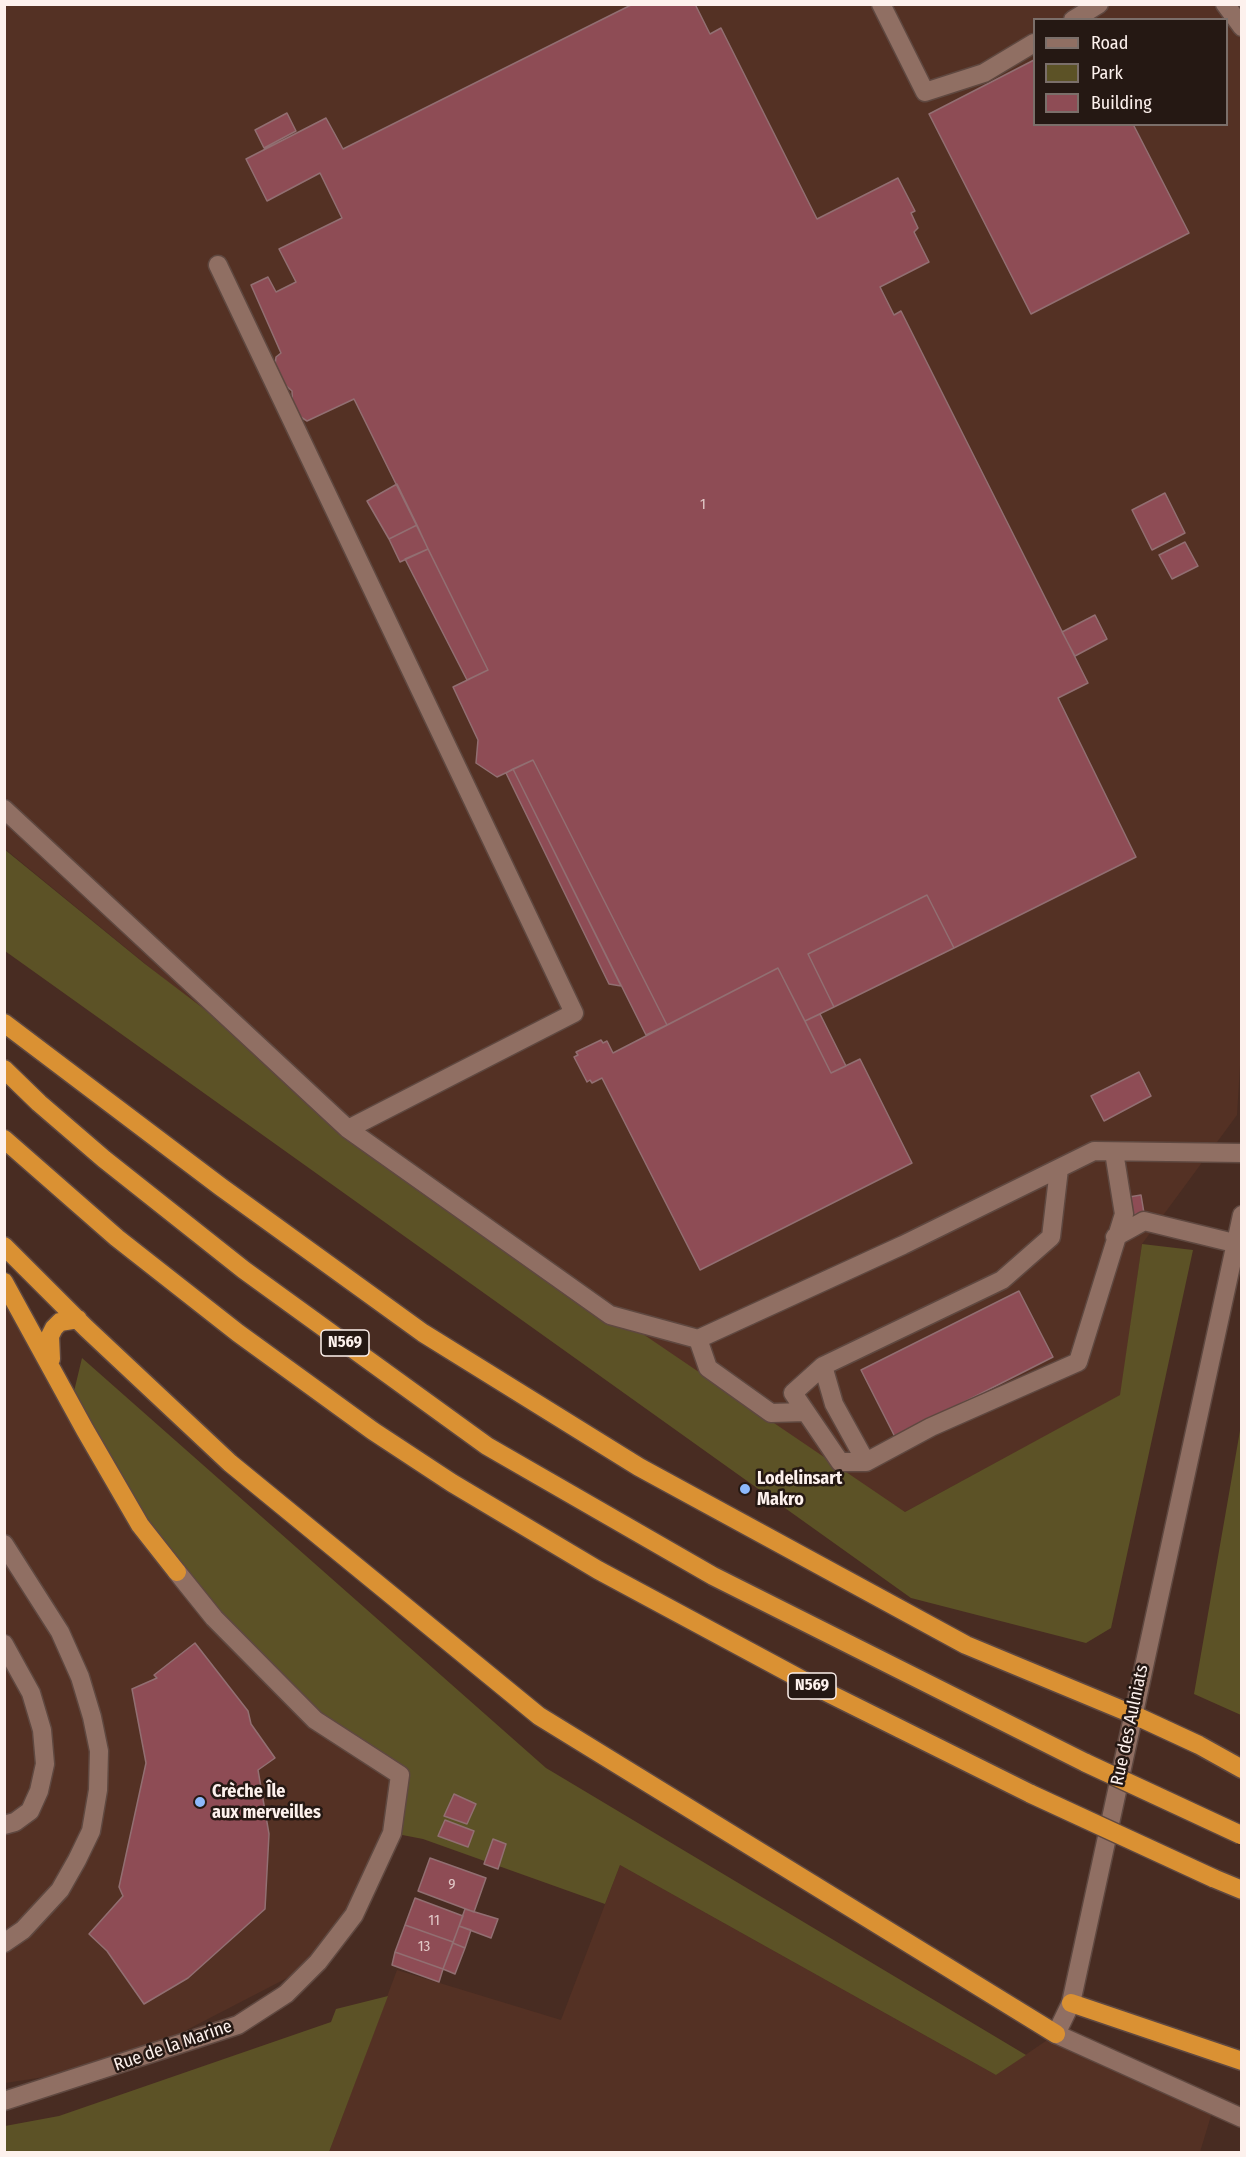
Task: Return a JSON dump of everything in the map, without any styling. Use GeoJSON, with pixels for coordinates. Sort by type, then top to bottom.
{"type":"FeatureCollection","features":[{"type":"Feature","properties":{"kind":"highway"},"geometry":{"type":"LineString","coordinates":[[4,1023],[221,1187],[423,1333],[649,1473],[966,1645],[1132,1714],[1199,1745],[1242,1769]]}},
{"type":"Feature","properties":{"kind":"highway","name":"N569"},"geometry":{"type":"LineString","coordinates":[[4,1069],[104,1159],[244,1270],[487,1446],[713,1575],[1086,1763],[1241,1835]]}},
{"type":"Feature","properties":{"kind":"highway","name":"N569"},"geometry":{"type":"LineString","coordinates":[[4,1139],[117,1238],[238,1333],[452,1484],[598,1570],[829,1694],[1031,1794],[1242,1890]]}},
{"type":"Feature","properties":{"kind":"highway"},"geometry":{"type":"LineString","coordinates":[[4,1246],[230,1463],[539,1716],[1056,2034]]}},
{"type":"Feature","properties":{"kind":"highway"},"geometry":{"type":"LineString","coordinates":[[4,1282],[85,1431],[140,1525],[177,1572]]}},
{"type":"Feature","properties":{"kind":"highway"},"geometry":{"type":"LineString","coordinates":[[52,1367],[50,1336],[54,1328],[60,1322],[78,1319]]}},
{"type":"Feature","properties":{"kind":"highway"},"geometry":{"type":"LineString","coordinates":[[1071,2003],[1242,2061]]}},
{"type":"Feature","properties":{"kind":"street"},"geometry":{"type":"LineString","coordinates":[[881,4],[925,92],[984,73],[1033,43]]}},
{"type":"Feature","properties":{"kind":"street"},"geometry":{"type":"LineString","coordinates":[[1076,18],[1099,4]]}},
{"type":"Feature","properties":{"kind":"street"},"geometry":{"type":"LineString","coordinates":[[1225,4],[1242,27]]}},
{"type":"Feature","properties":{"kind":"street"},"geometry":{"type":"LineString","coordinates":[[218,265],[574,1012],[348,1129]]}},
{"type":"Feature","properties":{"kind":"street"},"geometry":{"type":"LineString","coordinates":[[4,809],[348,1129],[610,1315],[698,1339],[1094,1151],[1242,1153]]}},
{"type":"Feature","properties":{"kind":"street"},"geometry":{"type":"LineString","coordinates":[[1059,1169],[1050,1237],[1002,1280],[823,1366],[793,1393],[840,1462],[866,1462],[931,1427],[1078,1362],[1124,1214],[1114,1152]]}},
{"type":"Feature","properties":{"kind":"street","name":"Rue des Aulniats"},"geometry":{"type":"LineString","coordinates":[[1056,2034],[1071,2003],[1234,1243],[1242,1215]]}},
{"type":"Feature","properties":{"kind":"street"},"geometry":{"type":"LineString","coordinates":[[1115,1237],[1144,1221],[1234,1243]]}},
{"type":"Feature","properties":{"kind":"street"},"geometry":{"type":"LineString","coordinates":[[698,1339],[708,1368],[771,1413],[806,1412]]}},
{"type":"Feature","properties":{"kind":"street"},"geometry":{"type":"LineString","coordinates":[[823,1366],[834,1404],[866,1462]]}},
{"type":"Feature","properties":{"kind":"street"},"geometry":{"type":"LineString","coordinates":[[4,1943],[23,1930],[60,1890],[77,1860],[91,1831],[98,1790],[99,1760],[92,1717],[80,1677],[60,1632],[7,1554]]}},
{"type":"Feature","properties":{"kind":"street","name":"Rue de la Marine"},"geometry":{"type":"LineString","coordinates":[[4,2101],[238,2025],[286,1994],[318,1962],[354,1915],[392,1833],[400,1775],[315,1720],[214,1618],[177,1572]]}},
{"type":"Feature","properties":{"kind":"street"},"geometry":{"type":"LineString","coordinates":[[4,1644],[32,1693],[42,1730],[45,1764],[39,1791],[30,1811],[15,1822],[4,1825]]}},
{"type":"Feature","properties":{"kind":"street"},"geometry":{"type":"LineString","coordinates":[[1056,2034],[1242,2118]]}},
{"type":"Feature","properties":{"kind":"shaded area"},"geometry":{"type":"Polygon","coordinates":[[[4,5],[1241,5],[1242,1033],[1237,1115],[1142,1244],[1121,1395],[905,1512],[496,1251],[5,849],[4,5]]]}},
{"type":"Feature","properties":{"kind":"shaded area"},"geometry":{"type":"Polygon","coordinates":[[[4,1284],[85,1430],[420,1795],[318,1962],[117,2066],[5,2083],[4,1284]]]}},
{"type":"Feature","properties":{"kind":"shaded area"},"geometry":{"type":"Polygon","coordinates":[[[620,1865],[996,2075],[1056,2034],[1214,2106],[1200,2152],[329,2152],[397,1970],[561,2020],[620,1865]]]}},
{"type":"Feature","properties":{"kind":"green space"},"geometry":{"type":"Polygon","coordinates":[[[4,849],[145,964],[531,1258],[905,1512],[1120,1395],[1142,1244],[1193,1250],[1111,1628],[1086,1643],[911,1598],[5,951],[4,849]]]}},
{"type":"Feature","properties":{"kind":"green space"},"geometry":{"type":"Polygon","coordinates":[[[82,1358],[546,1768],[1026,2055],[996,2075],[620,1865],[605,1904],[423,1839],[392,1833],[399,1775],[296,1700],[140,1525],[71,1404],[82,1358]]]}},
{"type":"Feature","properties":{"kind":"green space"},"geometry":{"type":"Polygon","coordinates":[[[1241,1425],[1242,1715],[1194,1694],[1241,1425]]]}},
{"type":"Feature","properties":{"kind":"green space"},"geometry":{"type":"Polygon","coordinates":[[[388,1996],[329,2152],[5,2152],[5,2126],[59,2116],[331,2022],[336,2009],[388,1996]]]}},
{"type":"Feature","properties":{"kind":"building"},"geometry":{"type":"Polygon","coordinates":[[[633,4],[695,4],[710,34],[721,28],[817,219],[898,178],[915,211],[911,213],[918,228],[914,232],[929,262],[880,287],[894,315],[901,311],[1088,683],[1058,698],[1136,857],[954,948],[927,895],[808,954],[834,1007],[805,1021],[778,968],[667,1025],[533,760],[497,777],[476,763],[478,740],[453,687],[488,670],[354,399],[307,421],[293,412],[292,391],[274,375],[276,357],[281,353],[251,285],[268,277],[276,292],[296,282],[279,249],[342,218],[320,173],[267,201],[246,159],[326,118],[343,149],[633,4]]]}},
{"type":"Feature","properties":{"kind":"building"},"geometry":{"type":"Polygon","coordinates":[[[1033,61],[1033,126],[1134,126],[1189,233],[1031,314],[929,114],[1033,61]]]}},
{"type":"Feature","properties":{"kind":"building"},"geometry":{"type":"Polygon","coordinates":[[[287,113],[296,131],[264,148],[255,130],[287,113]]]}},
{"type":"Feature","properties":{"kind":"building"},"geometry":{"type":"Polygon","coordinates":[[[397,484],[417,525],[389,539],[367,501],[397,484]]]}},
{"type":"Feature","properties":{"kind":"building"},"geometry":{"type":"Polygon","coordinates":[[[1165,493],[1185,533],[1152,550],[1132,510],[1165,493]]]}},
{"type":"Feature","properties":{"kind":"building"},"geometry":{"type":"Polygon","coordinates":[[[417,525],[428,549],[400,562],[389,539],[417,525]]]}},
{"type":"Feature","properties":{"kind":"building"},"geometry":{"type":"Polygon","coordinates":[[[1185,542],[1198,566],[1172,579],[1159,555],[1185,542]]]}},
{"type":"Feature","properties":{"kind":"building"},"geometry":{"type":"Polygon","coordinates":[[[428,549],[488,670],[467,680],[405,559],[428,549]]]}},
{"type":"Feature","properties":{"kind":"building"},"geometry":{"type":"Polygon","coordinates":[[[1095,615],[1107,639],[1075,656],[1062,632],[1095,615]]]}},
{"type":"Feature","properties":{"kind":"building"},"geometry":{"type":"Polygon","coordinates":[[[533,760],[667,1025],[646,1035],[513,769],[533,760]]]}},
{"type":"Feature","properties":{"kind":"building"},"geometry":{"type":"Polygon","coordinates":[[[513,769],[621,986],[609,984],[506,773],[513,769]]]}},
{"type":"Feature","properties":{"kind":"building"},"geometry":{"type":"Polygon","coordinates":[[[927,895],[954,948],[834,1007],[808,954],[927,895]]]}},
{"type":"Feature","properties":{"kind":"building"},"geometry":{"type":"Polygon","coordinates":[[[778,968],[831,1073],[860,1059],[912,1163],[700,1270],[602,1078],[592,1083],[590,1080],[587,1082],[574,1057],[578,1055],[576,1052],[601,1040],[603,1043],[607,1041],[613,1053],[778,968]]]}},
{"type":"Feature","properties":{"kind":"building"},"geometry":{"type":"Polygon","coordinates":[[[820,1014],[846,1066],[831,1073],[805,1021],[820,1014]]]}},
{"type":"Feature","properties":{"kind":"building"},"geometry":{"type":"Polygon","coordinates":[[[1139,1072],[1151,1096],[1104,1121],[1091,1096],[1139,1072]]]}},
{"type":"Feature","properties":{"kind":"building"},"geometry":{"type":"Polygon","coordinates":[[[1141,1195],[1144,1213],[1132,1215],[1129,1197],[1141,1195]]]}},
{"type":"Feature","properties":{"kind":"building"},"geometry":{"type":"Polygon","coordinates":[[[1019,1291],[1053,1357],[895,1437],[861,1370],[1019,1291]]]}},
{"type":"Feature","properties":{"kind":"building","name":"Crèche Île aux merveilles"},"geometry":{"type":"Polygon","coordinates":[[[195,1643],[248,1711],[251,1724],[275,1758],[258,1770],[269,1834],[265,1909],[188,1978],[144,2004],[107,1951],[89,1934],[123,1896],[119,1887],[146,1763],[132,1689],[157,1678],[154,1675],[195,1643]]]}},
{"type":"Feature","properties":{"kind":"building"},"geometry":{"type":"Polygon","coordinates":[[[454,1794],[476,1804],[467,1824],[444,1816],[454,1794]]]}},
{"type":"Feature","properties":{"kind":"building"},"geometry":{"type":"Polygon","coordinates":[[[445,1820],[474,1831],[468,1847],[438,1836],[445,1820]]]}},
{"type":"Feature","properties":{"kind":"building"},"geometry":{"type":"Polygon","coordinates":[[[493,1839],[506,1844],[498,1869],[484,1864],[493,1839]]]}},
{"type":"Feature","properties":{"kind":"building"},"geometry":{"type":"Polygon","coordinates":[[[430,1858],[486,1878],[474,1912],[418,1891],[430,1858]]]}},
{"type":"Feature","properties":{"kind":"building"},"geometry":{"type":"Polygon","coordinates":[[[415,1898],[463,1916],[453,1942],[405,1925],[415,1898]]]}},
{"type":"Feature","properties":{"kind":"building"},"geometry":{"type":"Polygon","coordinates":[[[465,1909],[498,1919],[491,1938],[459,1926],[465,1909]]]}},
{"type":"Feature","properties":{"kind":"building"},"geometry":{"type":"Polygon","coordinates":[[[405,1925],[453,1942],[443,1969],[395,1952],[405,1925]]]}},
{"type":"Feature","properties":{"kind":"building"},"geometry":{"type":"Polygon","coordinates":[[[459,1926],[471,1930],[465,1948],[453,1943],[459,1926]]]}},
{"type":"Feature","properties":{"kind":"building"},"geometry":{"type":"Polygon","coordinates":[[[453,1943],[465,1948],[455,1974],[443,1969],[453,1943]]]}},
{"type":"Feature","properties":{"kind":"building"},"geometry":{"type":"Polygon","coordinates":[[[395,1952],[443,1969],[439,1982],[392,1965],[395,1952]]]}},
{"type":"Feature","properties":{"kind":"place","name":"Lodelinsart Makro"},"geometry":{"type":"Point","coordinates":[745,1489]}},
{"type":"Feature","properties":{"kind":"place","name":"Crèche Île aux merveilles"},"geometry":{"type":"Point","coordinates":[200,1802]}}]}
